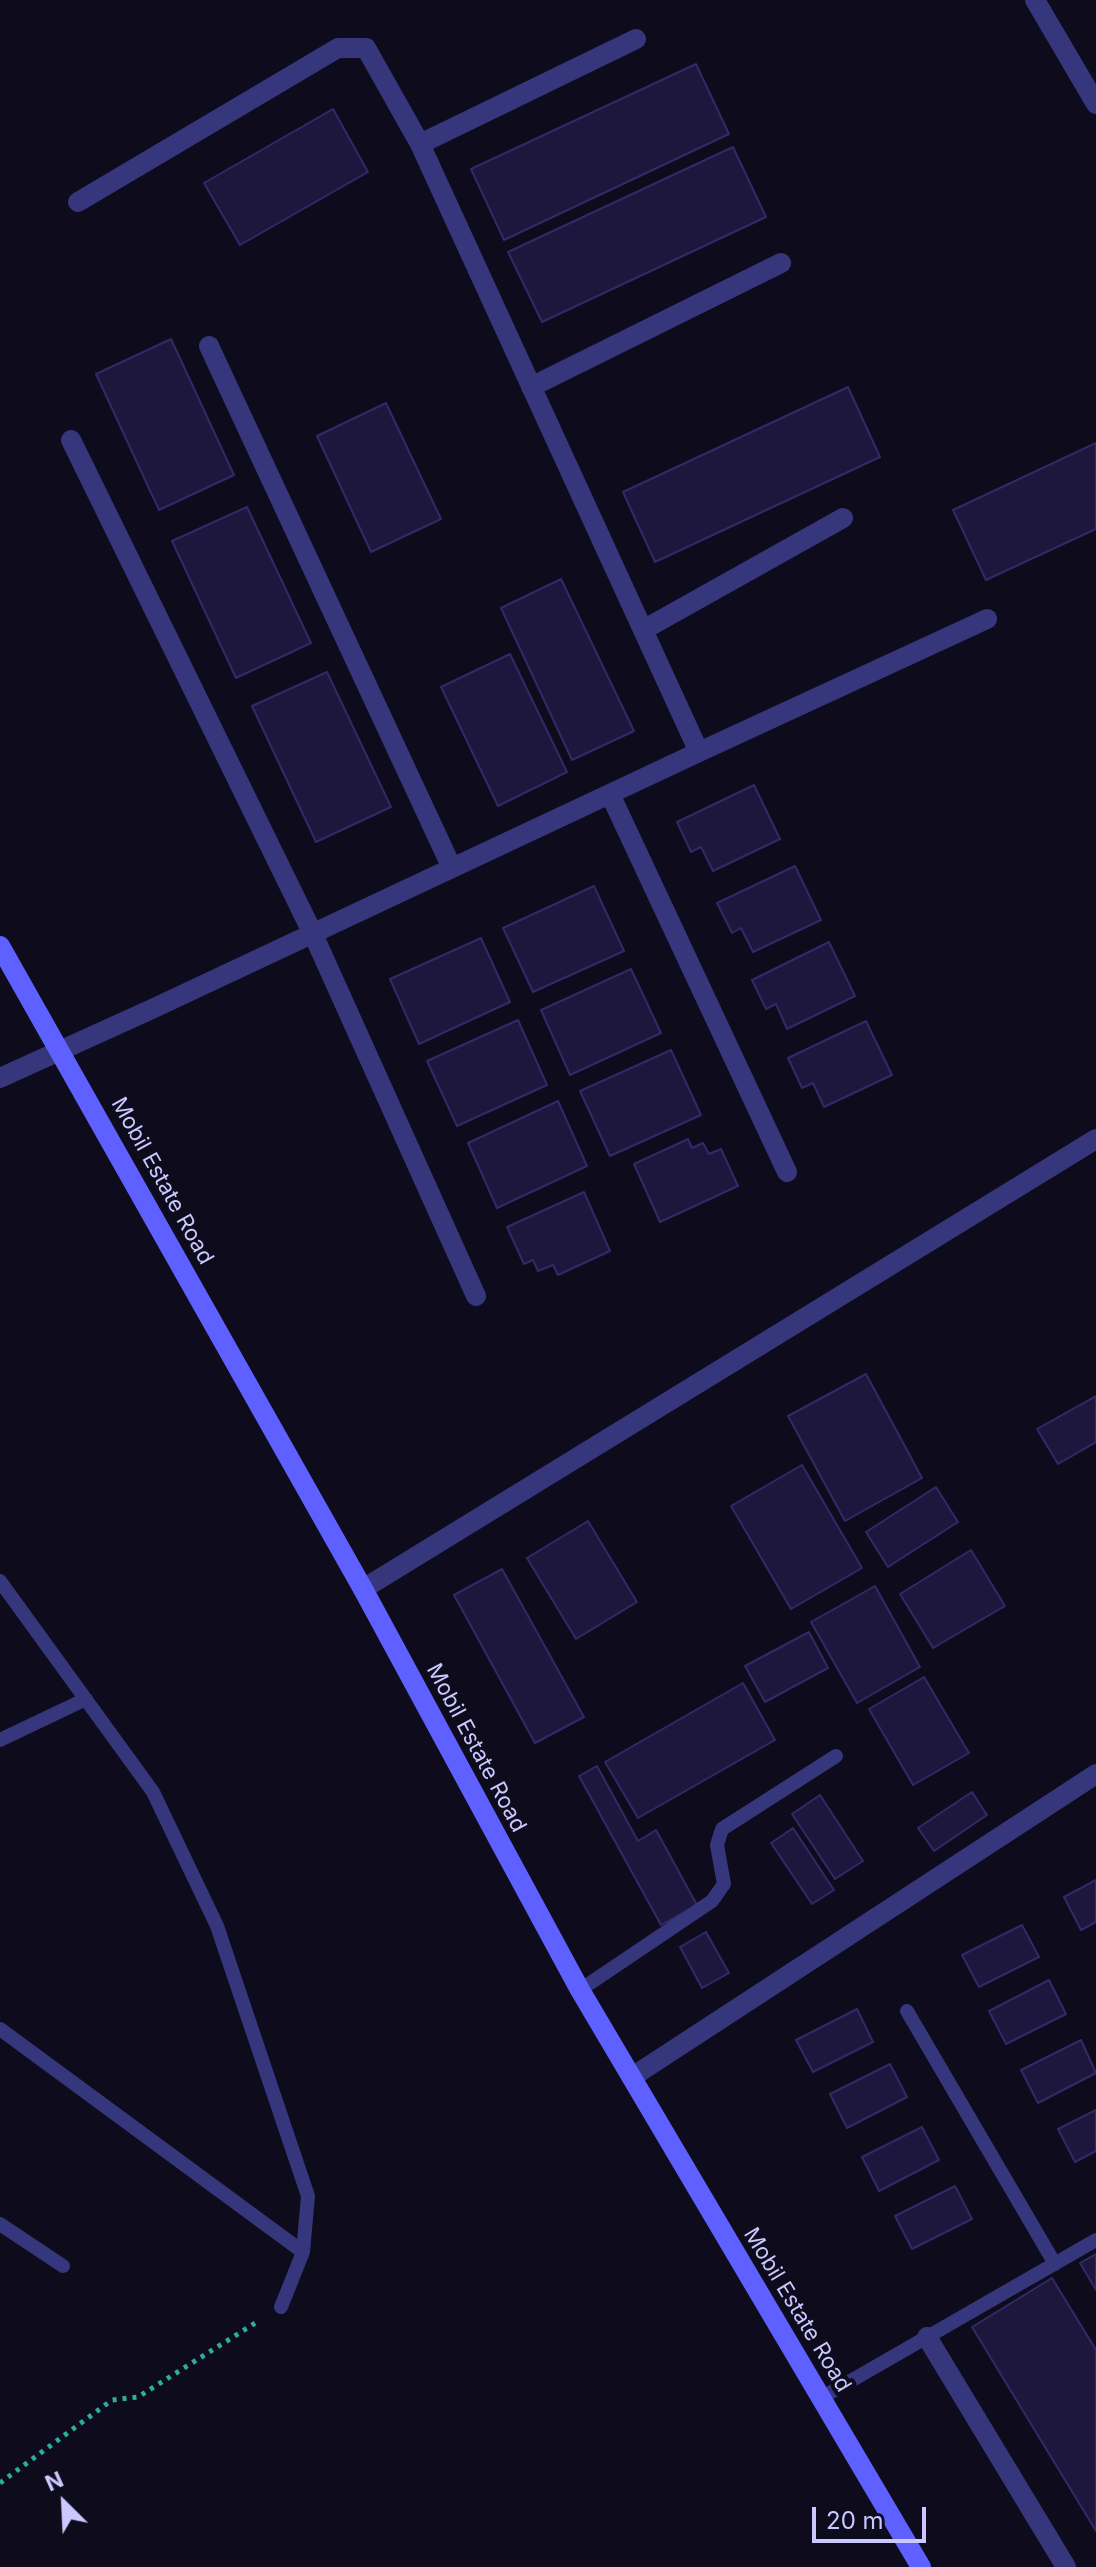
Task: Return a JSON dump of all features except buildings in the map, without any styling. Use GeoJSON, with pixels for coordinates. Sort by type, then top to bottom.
{"type":"FeatureCollection","features":[{"type":"Feature","properties":{"kind":"main road","name":"Mobil Estate Road"},"geometry":{"type":"LineString","coordinates":[[0,946],[363,1589],[580,1990],[921,2567]]}},
{"type":"Feature","properties":{"kind":"street"},"geometry":{"type":"LineString","coordinates":[[1035,0],[1096,104]]}},
{"type":"Feature","properties":{"kind":"street"},"geometry":{"type":"LineString","coordinates":[[420,144],[636,39]]}},
{"type":"Feature","properties":{"kind":"street"},"geometry":{"type":"LineString","coordinates":[[78,202],[338,48],[366,48],[420,144],[699,752]]}},
{"type":"Feature","properties":{"kind":"street"},"geometry":{"type":"LineString","coordinates":[[531,387],[781,263]]}},
{"type":"Feature","properties":{"kind":"street"},"geometry":{"type":"LineString","coordinates":[[209,346],[452,868]]}},
{"type":"Feature","properties":{"kind":"street"},"geometry":{"type":"LineString","coordinates":[[71,440],[313,934],[476,1296]]}},
{"type":"Feature","properties":{"kind":"street"},"geometry":{"type":"LineString","coordinates":[[643,630],[843,518]]}},
{"type":"Feature","properties":{"kind":"street"},"geometry":{"type":"LineString","coordinates":[[0,1078],[987,619]]}},
{"type":"Feature","properties":{"kind":"street"},"geometry":{"type":"LineString","coordinates":[[610,794],[787,1172]]}},
{"type":"Feature","properties":{"kind":"street"},"geometry":{"type":"LineString","coordinates":[[363,1589],[1096,1139]]}},
{"type":"Feature","properties":{"kind":"street"},"geometry":{"type":"LineString","coordinates":[[632,2077],[1096,1774]]}},
{"type":"Feature","properties":{"kind":"street"},"geometry":{"type":"LineString","coordinates":[[927,2337],[1066,2567]]}},
{"type":"Feature","properties":{"kind":"lane"},"geometry":{"type":"LineString","coordinates":[[0,1581],[153,1792],[217,1926],[308,2196],[303,2252],[281,2307]]}},
{"type":"Feature","properties":{"kind":"lane"},"geometry":{"type":"LineString","coordinates":[[0,1740],[86,1699]]}},
{"type":"Feature","properties":{"kind":"lane"},"geometry":{"type":"LineString","coordinates":[[580,1990],[712,1901],[724,1884],[717,1845],[722,1829],[836,1756]]}},
{"type":"Feature","properties":{"kind":"lane"},"geometry":{"type":"LineString","coordinates":[[907,2011],[1055,2264]]}},
{"type":"Feature","properties":{"kind":"lane"},"geometry":{"type":"LineString","coordinates":[[0,2029],[303,2252]]}},
{"type":"Feature","properties":{"kind":"lane"},"geometry":{"type":"LineString","coordinates":[[0,2224],[63,2266]]}},
{"type":"Feature","properties":{"kind":"lane"},"geometry":{"type":"LineString","coordinates":[[821,2398],[1096,2240]]}},
{"type":"Feature","properties":{"kind":"path"},"geometry":{"type":"LineString","coordinates":[[0,2483],[112,2400],[138,2397],[281,2307]]}}]}
